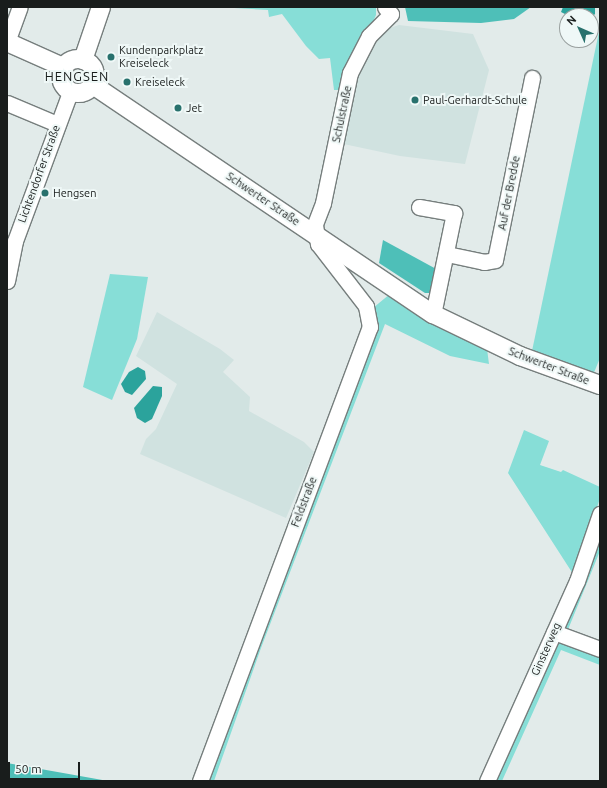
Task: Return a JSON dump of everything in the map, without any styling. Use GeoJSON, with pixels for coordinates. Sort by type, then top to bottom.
{"type":"FeatureCollection","features":[{"type":"Feature","properties":{"kind":"main road"},"geometry":{"type":"LineString","coordinates":[[83,60],[101,7]]}},
{"type":"Feature","properties":{"kind":"main road"},"geometry":{"type":"LineString","coordinates":[[7,42],[63,67]]}},
{"type":"Feature","properties":{"kind":"main road"},"geometry":{"type":"LineString","coordinates":[[71,60],[83,60],[93,68],[95,78],[93,85],[81,93],[70,92],[63,84],[63,67],[71,60]]}},
{"type":"Feature","properties":{"kind":"main road","name":"Schwerter Straße"},"geometry":{"type":"LineString","coordinates":[[93,85],[433,314],[520,356],[600,385]]}},
{"type":"Feature","properties":{"kind":"street"},"geometry":{"type":"LineString","coordinates":[[7,42],[20,7]]}},
{"type":"Feature","properties":{"kind":"street","name":"Schulstraße"},"geometry":{"type":"LineString","coordinates":[[314,233],[315,224],[323,203],[350,73],[369,36],[391,14],[385,7]]}},
{"type":"Feature","properties":{"kind":"street","name":"Auf der Bredde"},"geometry":{"type":"LineString","coordinates":[[447,254],[484,262],[495,260],[532,78]]}},
{"type":"Feature","properties":{"kind":"street","name":"Lichtendorfer Straße"},"geometry":{"type":"LineString","coordinates":[[7,281],[16,241],[36,189],[57,124],[70,92]]}},
{"type":"Feature","properties":{"kind":"street"},"geometry":{"type":"LineString","coordinates":[[7,103],[57,124]]}},
{"type":"Feature","properties":{"kind":"street"},"geometry":{"type":"LineString","coordinates":[[419,207],[454,213],[447,254],[433,314]]}},
{"type":"Feature","properties":{"kind":"street","name":"Feldstraße"},"geometry":{"type":"LineString","coordinates":[[200,781],[370,327],[366,306],[318,244],[314,233]]}},
{"type":"Feature","properties":{"kind":"street","name":"Ginsterweg"},"geometry":{"type":"LineString","coordinates":[[487,781],[577,581],[600,514]]}},
{"type":"Feature","properties":{"kind":"street"},"geometry":{"type":"LineString","coordinates":[[554,632],[600,649]]}},
{"type":"Feature","properties":{"kind":"shaded area"},"geometry":{"type":"Polygon","coordinates":[[[217,7],[376,7],[376,15],[342,90],[334,90],[330,58],[319,59],[306,46],[282,14],[269,17],[268,10],[217,7]]]}},
{"type":"Feature","properties":{"kind":"shaded area"},"geometry":{"type":"Polygon","coordinates":[[[405,7],[531,7],[514,19],[481,23],[408,21],[405,7]]]}},
{"type":"Feature","properties":{"kind":"shaded area"},"geometry":{"type":"Polygon","coordinates":[[[563,7],[595,7],[595,8],[563,7]]]}},
{"type":"Feature","properties":{"kind":"shaded area","name":"Paul-Gerhardt-Schule"},"geometry":{"type":"Polygon","coordinates":[[[399,25],[473,34],[489,70],[465,164],[400,156],[339,143],[354,74],[375,33],[399,25]]]}},
{"type":"Feature","properties":{"kind":"shaded area"},"geometry":{"type":"Polygon","coordinates":[[[600,27],[600,358],[593,375],[532,351],[596,48],[599,48],[600,27]]]}},
{"type":"Feature","properties":{"kind":"shaded area"},"geometry":{"type":"Polygon","coordinates":[[[383,240],[438,270],[430,293],[425,293],[379,263],[383,240]]]}},
{"type":"Feature","properties":{"kind":"shaded area"},"geometry":{"type":"Polygon","coordinates":[[[110,274],[148,277],[137,339],[112,400],[83,387],[110,274]]]}},
{"type":"Feature","properties":{"kind":"shaded area"},"geometry":{"type":"Polygon","coordinates":[[[396,289],[486,341],[489,364],[450,356],[385,324],[261,648],[214,781],[204,781],[373,308],[396,289]]]}},
{"type":"Feature","properties":{"kind":"shaded area"},"geometry":{"type":"Polygon","coordinates":[[[157,312],[220,349],[234,360],[223,372],[250,397],[249,411],[304,442],[314,452],[286,518],[140,454],[146,439],[156,429],[177,384],[136,356],[157,312]]]}},
{"type":"Feature","properties":{"kind":"shaded area"},"geometry":{"type":"Polygon","coordinates":[[[138,367],[145,371],[146,379],[132,395],[125,392],[121,384],[129,372],[138,367]]]}},
{"type":"Feature","properties":{"kind":"shaded area"},"geometry":{"type":"Polygon","coordinates":[[[153,386],[162,387],[162,396],[152,419],[145,423],[137,418],[134,408],[153,386]]]}},
{"type":"Feature","properties":{"kind":"shaded area"},"geometry":{"type":"Polygon","coordinates":[[[524,430],[549,441],[540,465],[561,472],[563,470],[600,487],[600,498],[575,577],[508,473],[524,430]]]}},
{"type":"Feature","properties":{"kind":"shaded area"},"geometry":{"type":"Polygon","coordinates":[[[600,524],[600,551],[567,632],[562,629],[600,524]]]}},
{"type":"Feature","properties":{"kind":"shaded area"},"geometry":{"type":"Polygon","coordinates":[[[557,638],[600,652],[600,665],[561,650],[502,781],[490,781],[557,638]]]}},
{"type":"Feature","properties":{"kind":"shaded area"},"geometry":{"type":"Polygon","coordinates":[[[7,763],[108,781],[7,781],[7,763]]]}},
{"type":"Feature","properties":{"kind":"place","name":"Kundenparkplatz Kreiseleck"},"geometry":{"type":"Point","coordinates":[111,57]}},
{"type":"Feature","properties":{"kind":"place","name":"Kreiseleck"},"geometry":{"type":"Point","coordinates":[127,82]}},
{"type":"Feature","properties":{"kind":"place","name":"Paul-Gerhardt-Schule"},"geometry":{"type":"Point","coordinates":[415,100]}},
{"type":"Feature","properties":{"kind":"place","name":"Jet"},"geometry":{"type":"Point","coordinates":[178,108]}},
{"type":"Feature","properties":{"kind":"place","name":"Hengsen"},"geometry":{"type":"Point","coordinates":[45,193]}},
{"type":"Feature","properties":{"kind":"district","name":"HENGSEN"},"geometry":{"type":"Point","coordinates":[77,76]}}]}
